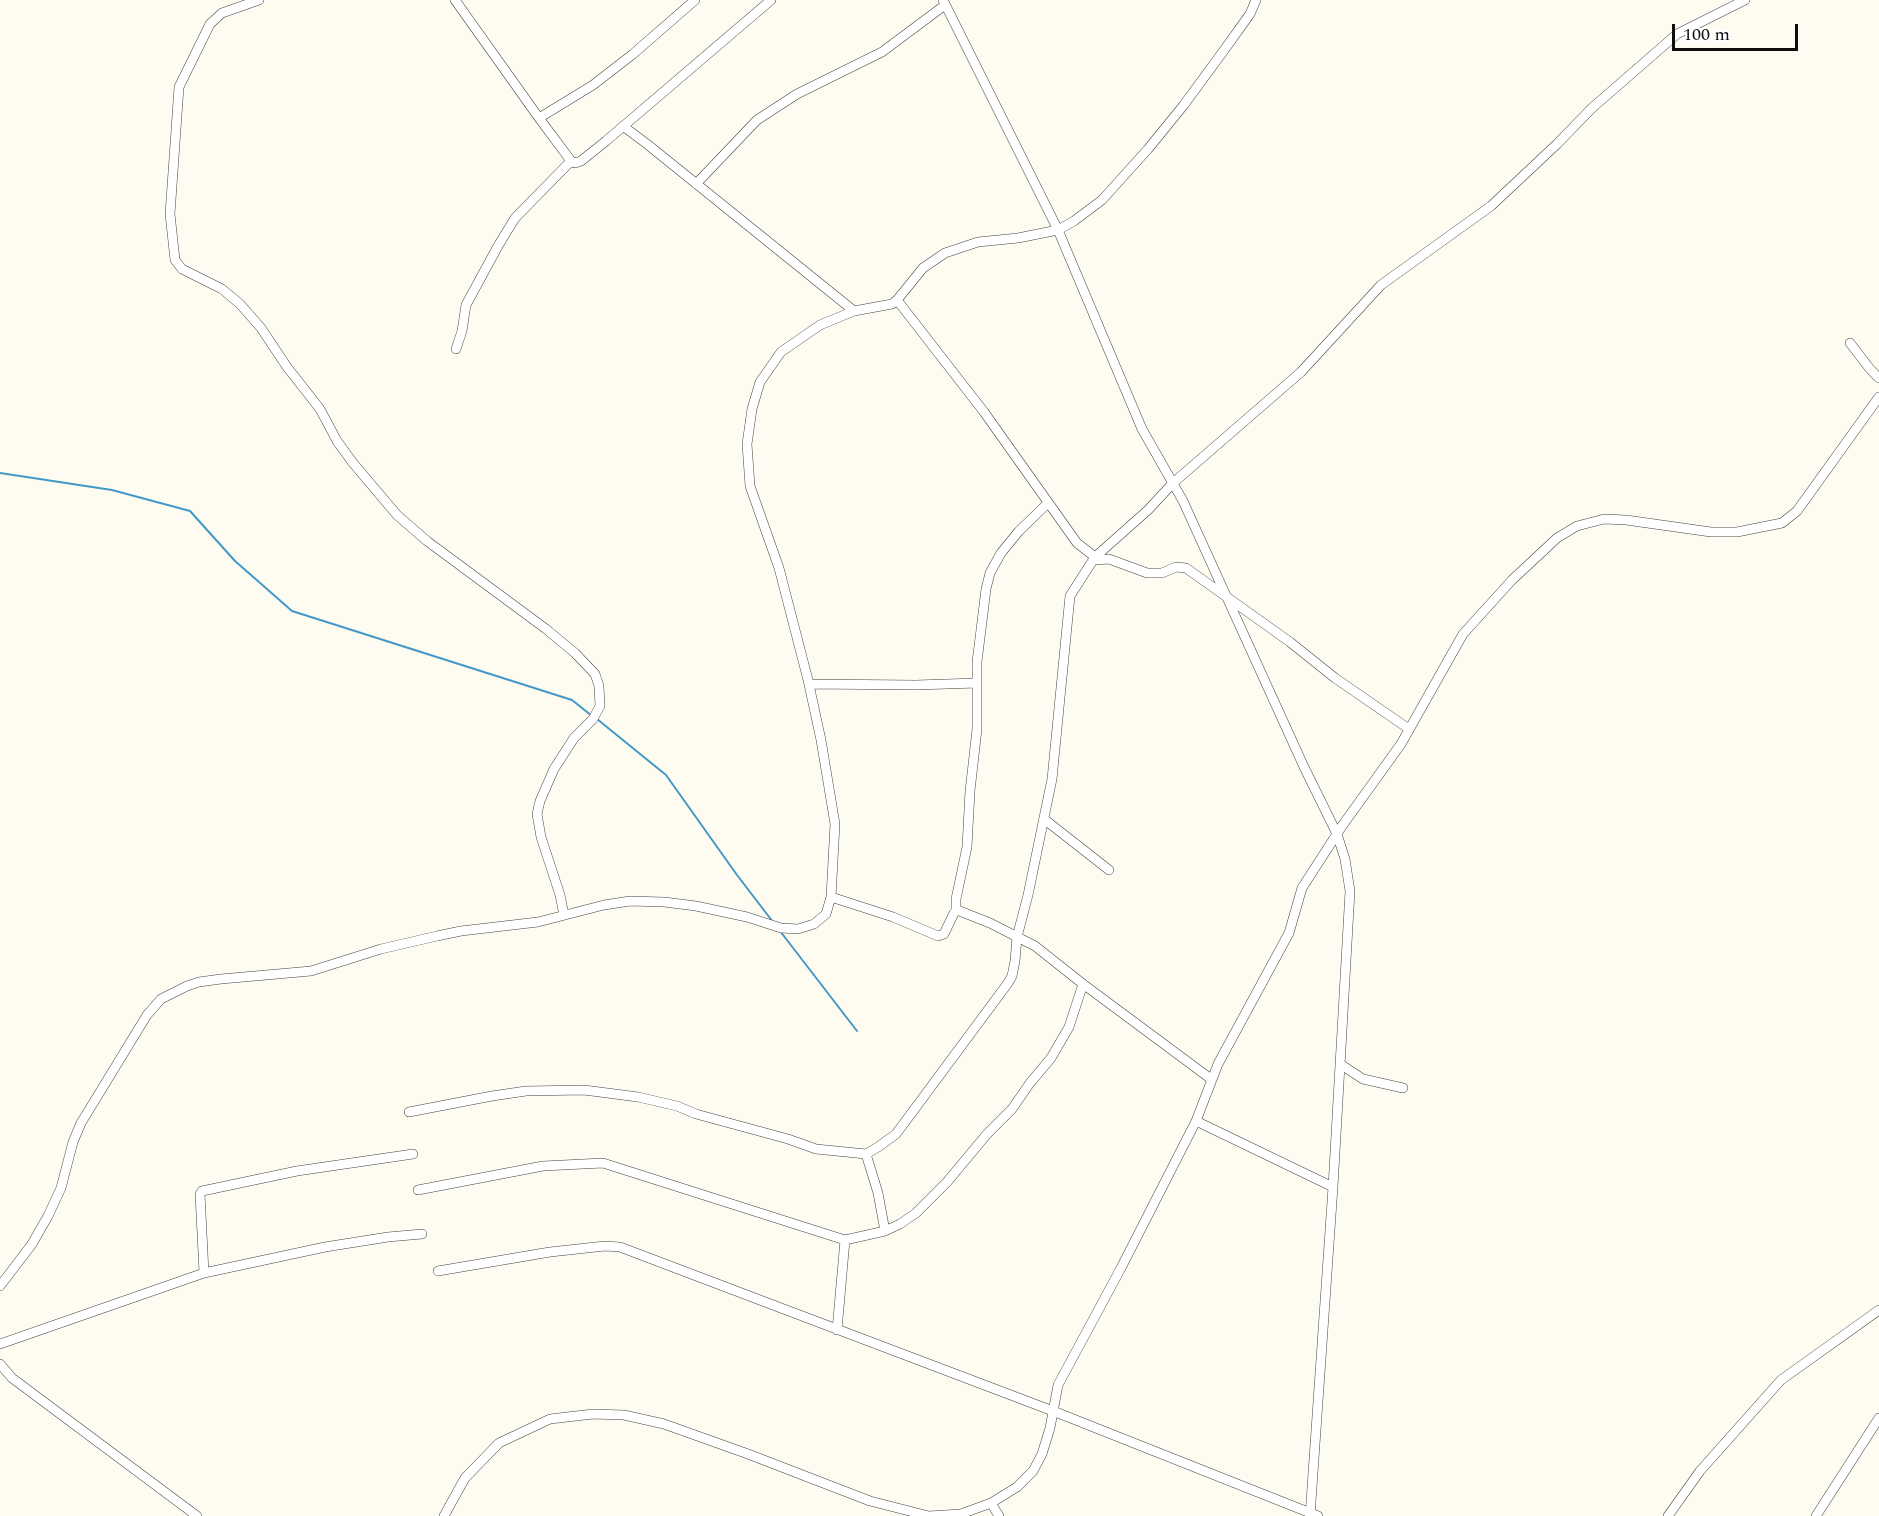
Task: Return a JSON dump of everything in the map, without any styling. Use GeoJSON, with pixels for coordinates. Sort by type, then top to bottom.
{"type":"FeatureCollection","features":[{"type":"Feature","properties":{"kind":"street"},"geometry":{"type":"LineString","coordinates":[[259,0],[222,13],[210,24],[179,87],[170,214],[175,260],[182,269],[222,289],[240,304],[261,328],[287,367],[320,409],[352,463],[397,515],[427,541],[553,635],[595,674],[599,686],[600,706],[593,718],[574,738],[554,769],[537,814],[541,837],[560,895],[564,915]]}},
{"type":"Feature","properties":{"kind":"street"},"geometry":{"type":"LineString","coordinates":[[455,0],[571,161]]}},
{"type":"Feature","properties":{"kind":"street"},"geometry":{"type":"LineString","coordinates":[[539,118],[593,85],[695,0]]}},
{"type":"Feature","properties":{"kind":"street"},"geometry":{"type":"LineString","coordinates":[[456,349],[462,332],[466,305],[515,218],[571,161],[581,161],[771,0]]}},
{"type":"Feature","properties":{"kind":"street"},"geometry":{"type":"LineString","coordinates":[[0,1286],[32,1244],[48,1216],[61,1188],[73,1142],[81,1123],[147,1015],[161,999],[200,982],[311,971],[381,949],[461,930],[538,922],[604,905],[630,901],[696,906],[747,917],[781,928],[798,929],[814,924],[826,914],[831,897],[835,824],[821,740],[779,568],[750,486],[747,444],[752,409],[760,382],[782,352],[820,325],[854,311],[892,304],[923,268],[945,253],[978,242],[1018,238],[1058,230],[1102,200],[1142,156],[1222,53],[1250,14],[1256,0]]}},
{"type":"Feature","properties":{"kind":"street"},"geometry":{"type":"LineString","coordinates":[[409,1112],[514,1092],[584,1090],[638,1097],[678,1106],[696,1114],[816,1149],[866,1154],[896,1134],[1012,976],[1017,936],[1052,778],[1071,596],[1094,558],[1148,510],[1173,483],[1301,372],[1381,285],[1491,206],[1592,108],[1677,34],[1745,0]]}},
{"type":"Feature","properties":{"kind":"street"},"geometry":{"type":"LineString","coordinates":[[438,1271],[550,1252],[605,1246],[620,1247],[1053,1411],[1312,1515],[1350,891],[1345,859],[1337,834],[1304,767],[1183,501],[1142,429],[1058,230],[944,2],[882,52],[797,94],[758,120],[696,184]]}},
{"type":"Feature","properties":{"kind":"street"},"geometry":{"type":"LineString","coordinates":[[623,126],[854,311]]}},
{"type":"Feature","properties":{"kind":"street"},"geometry":{"type":"LineString","coordinates":[[897,300],[943,358],[1077,543],[1094,558],[1108,559],[1147,573],[1162,573],[1176,567],[1186,568],[1290,642],[1335,678],[1409,729]]}},
{"type":"Feature","properties":{"kind":"street"},"geometry":{"type":"LineString","coordinates":[[1850,343],[1879,378]]}},
{"type":"Feature","properties":{"kind":"street"},"geometry":{"type":"LineString","coordinates":[[444,1516],[465,1478],[499,1443],[550,1419],[593,1414],[624,1415],[664,1424],[870,1501],[929,1516],[961,1514],[992,1503],[1017,1487],[1033,1471],[1042,1454],[1058,1385],[1196,1122],[1211,1079],[1248,1006],[1289,933],[1302,888],[1401,744],[1463,634],[1512,580],[1557,538],[1578,526],[1604,519],[1711,532],[1737,532],[1782,523],[1797,511],[1879,397]]}},
{"type":"Feature","properties":{"kind":"street"},"geometry":{"type":"LineString","coordinates":[[831,897],[893,917],[938,936],[944,934],[956,911],[956,899],[968,847],[970,791],[977,729],[977,662],[990,573],[1001,553],[1048,502]]}},
{"type":"Feature","properties":{"kind":"street"},"geometry":{"type":"LineString","coordinates":[[809,684],[977,683]]}},
{"type":"Feature","properties":{"kind":"street"},"geometry":{"type":"LineString","coordinates":[[1044,819],[1055,830],[1109,870]]}},
{"type":"Feature","properties":{"kind":"street"},"geometry":{"type":"LineString","coordinates":[[956,911],[959,910],[1035,946],[1211,1079]]}},
{"type":"Feature","properties":{"kind":"street"},"geometry":{"type":"LineString","coordinates":[[418,1190],[543,1166],[603,1163],[845,1240],[885,1231],[916,1213],[948,1182],[987,1134],[1012,1109],[1051,1058],[1070,1027],[1083,984]]}},
{"type":"Feature","properties":{"kind":"street"},"geometry":{"type":"LineString","coordinates":[[1340,1065],[1363,1079],[1403,1088]]}},
{"type":"Feature","properties":{"kind":"street"},"geometry":{"type":"LineString","coordinates":[[1196,1122],[1333,1187]]}},
{"type":"Feature","properties":{"kind":"street"},"geometry":{"type":"LineString","coordinates":[[204,1273],[200,1194],[202,1191],[297,1171],[413,1154]]}},
{"type":"Feature","properties":{"kind":"street"},"geometry":{"type":"LineString","coordinates":[[866,1154],[878,1193],[885,1231]]}},
{"type":"Feature","properties":{"kind":"street"},"geometry":{"type":"LineString","coordinates":[[0,1344],[204,1273],[325,1247],[422,1234]]}},
{"type":"Feature","properties":{"kind":"street"},"geometry":{"type":"LineString","coordinates":[[837,1330],[845,1240]]}},
{"type":"Feature","properties":{"kind":"street"},"geometry":{"type":"LineString","coordinates":[[1668,1516],[1700,1471],[1781,1380],[1879,1310]]}},
{"type":"Feature","properties":{"kind":"street"},"geometry":{"type":"LineString","coordinates":[[0,1364],[12,1378],[198,1516]]}},
{"type":"Feature","properties":{"kind":"street"},"geometry":{"type":"LineString","coordinates":[[1816,1516],[1879,1418]]}},
{"type":"Feature","properties":{"kind":"street"},"geometry":{"type":"LineString","coordinates":[[992,1503],[999,1516]]}},
{"type":"Feature","properties":{"kind":"waterway"},"geometry":{"type":"LineString","coordinates":[[0,473],[112,490],[190,511],[235,561],[292,611],[572,700],[592,716]]}},
{"type":"Feature","properties":{"kind":"waterway"},"geometry":{"type":"LineString","coordinates":[[597,719],[666,775],[773,922]]}},
{"type":"Feature","properties":{"kind":"waterway"},"geometry":{"type":"LineString","coordinates":[[780,931],[857,1031]]}}]}
